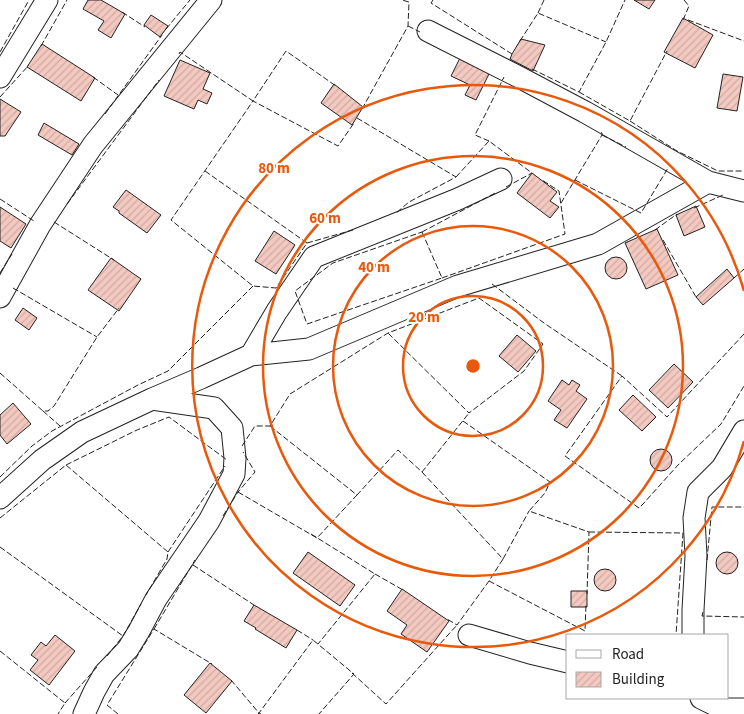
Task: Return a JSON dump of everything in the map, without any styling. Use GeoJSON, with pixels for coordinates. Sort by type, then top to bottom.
{"type":"FeatureCollection","features":[{"type":"Feature","properties":{"kind":"street"},"geometry":{"type":"LineString","coordinates":[[0,77],[47,0]]}},
{"type":"Feature","properties":{"kind":"street"},"geometry":{"type":"LineString","coordinates":[[0,297],[40,226],[93,145],[211,0]]}},
{"type":"Feature","properties":{"kind":"street"},"geometry":{"type":"LineString","coordinates":[[428,31],[519,76],[708,182],[744,192]]}},
{"type":"Feature","properties":{"kind":"street"},"geometry":{"type":"LineString","coordinates":[[251,355],[277,311],[314,257],[458,199],[501,179]]}},
{"type":"Feature","properties":{"kind":"street"},"geometry":{"type":"LineString","coordinates":[[0,498],[42,460],[82,432],[152,399],[251,355],[309,349],[458,286],[598,244],[708,182]]}},
{"type":"Feature","properties":{"kind":"street"},"geometry":{"type":"LineString","coordinates":[[84,714],[104,674],[128,649],[156,599],[208,521],[234,474],[235,458],[232,428],[214,408],[152,399]]}},
{"type":"Feature","properties":{"kind":"street"},"geometry":{"type":"LineString","coordinates":[[693,634],[696,556],[694,518],[698,492],[722,468],[744,431]]}},
{"type":"Feature","properties":{"kind":"street"},"geometry":{"type":"LineString","coordinates":[[469,635],[566,661]]}},
{"type":"Feature","properties":{"kind":"street"},"geometry":{"type":"LineString","coordinates":[[703,699],[723,709],[744,709]]}},
{"type":"Feature","properties":{"kind":"building"},"geometry":{"type":"Polygon","coordinates":[[[88,0],[101,0],[125,14],[111,38],[98,30],[104,21],[83,9],[88,0]]]}},
{"type":"Feature","properties":{"kind":"building"},"geometry":{"type":"Polygon","coordinates":[[[634,0],[655,0],[649,9],[634,0]]]}},
{"type":"Feature","properties":{"kind":"building"},"geometry":{"type":"Polygon","coordinates":[[[151,15],[168,26],[160,37],[144,25],[151,15]]]}},
{"type":"Feature","properties":{"kind":"building"},"geometry":{"type":"Polygon","coordinates":[[[683,18],[713,35],[695,68],[664,52],[683,18]]]}},
{"type":"Feature","properties":{"kind":"building"},"geometry":{"type":"Polygon","coordinates":[[[521,39],[545,45],[533,71],[510,59],[521,39]]]}},
{"type":"Feature","properties":{"kind":"building"},"geometry":{"type":"Polygon","coordinates":[[[42,44],[95,78],[81,101],[27,67],[42,44]]]}},
{"type":"Feature","properties":{"kind":"building"},"geometry":{"type":"Polygon","coordinates":[[[460,58],[490,72],[476,100],[465,95],[470,85],[451,76],[460,58]]]}},
{"type":"Feature","properties":{"kind":"building"},"geometry":{"type":"Polygon","coordinates":[[[180,60],[210,73],[203,89],[212,93],[207,104],[198,100],[194,109],[164,96],[180,60]]]}},
{"type":"Feature","properties":{"kind":"building"},"geometry":{"type":"Polygon","coordinates":[[[723,74],[743,77],[737,111],[717,108],[723,74]]]}},
{"type":"Feature","properties":{"kind":"building"},"geometry":{"type":"Polygon","coordinates":[[[334,84],[363,107],[352,125],[321,103],[334,84]]]}},
{"type":"Feature","properties":{"kind":"building"},"geometry":{"type":"Polygon","coordinates":[[[0,99],[21,112],[5,136],[0,136],[0,99]]]}},
{"type":"Feature","properties":{"kind":"building"},"geometry":{"type":"Polygon","coordinates":[[[44,123],[79,144],[72,155],[38,135],[44,123]]]}},
{"type":"Feature","properties":{"kind":"building"},"geometry":{"type":"Polygon","coordinates":[[[532,173],[557,192],[550,201],[559,207],[550,218],[517,193],[532,173]]]}},
{"type":"Feature","properties":{"kind":"building"},"geometry":{"type":"Polygon","coordinates":[[[126,190],[161,215],[147,233],[113,207],[126,190]]]}},
{"type":"Feature","properties":{"kind":"building"},"geometry":{"type":"Polygon","coordinates":[[[696,206],[705,227],[684,236],[676,215],[696,206]]]}},
{"type":"Feature","properties":{"kind":"building"},"geometry":{"type":"Polygon","coordinates":[[[0,207],[26,224],[11,248],[0,241],[0,207]]]}},
{"type":"Feature","properties":{"kind":"building"},"geometry":{"type":"Polygon","coordinates":[[[657,229],[678,275],[646,289],[625,243],[657,229]]]}},
{"type":"Feature","properties":{"kind":"building"},"geometry":{"type":"Polygon","coordinates":[[[274,231],[295,245],[276,274],[255,261],[274,231]]]}},
{"type":"Feature","properties":{"kind":"building"},"geometry":{"type":"Polygon","coordinates":[[[616,257],[624,260],[627,268],[624,276],[616,279],[608,276],[605,268],[608,260],[616,257]]]}},
{"type":"Feature","properties":{"kind":"building"},"geometry":{"type":"Polygon","coordinates":[[[111,258],[141,279],[119,311],[88,290],[111,258]]]}},
{"type":"Feature","properties":{"kind":"building"},"geometry":{"type":"Polygon","coordinates":[[[727,269],[734,278],[703,305],[696,297],[727,269]]]}},
{"type":"Feature","properties":{"kind":"building"},"geometry":{"type":"Polygon","coordinates":[[[23,308],[37,318],[29,330],[15,320],[23,308]]]}},
{"type":"Feature","properties":{"kind":"building"},"geometry":{"type":"Polygon","coordinates":[[[517,335],[536,351],[518,372],[499,356],[517,335]]]}},
{"type":"Feature","properties":{"kind":"building"},"geometry":{"type":"Polygon","coordinates":[[[674,364],[693,382],[668,408],[649,390],[674,364]]]}},
{"type":"Feature","properties":{"kind":"building"},"geometry":{"type":"Polygon","coordinates":[[[562,380],[569,385],[572,380],[580,385],[576,391],[587,399],[567,428],[554,420],[561,410],[548,401],[562,380]]]}},
{"type":"Feature","properties":{"kind":"building"},"geometry":{"type":"Polygon","coordinates":[[[633,395],[656,417],[642,431],[619,410],[633,395]]]}},
{"type":"Feature","properties":{"kind":"building"},"geometry":{"type":"Polygon","coordinates":[[[13,403],[31,424],[7,444],[0,435],[0,415],[13,403]]]}},
{"type":"Feature","properties":{"kind":"building"},"geometry":{"type":"Polygon","coordinates":[[[661,449],[669,452],[672,460],[669,468],[661,471],[653,468],[650,460],[653,452],[661,449]]]}},
{"type":"Feature","properties":{"kind":"building"},"geometry":{"type":"Polygon","coordinates":[[[308,552],[355,585],[340,606],[293,573],[308,552]]]}},
{"type":"Feature","properties":{"kind":"building"},"geometry":{"type":"Polygon","coordinates":[[[727,552],[735,555],[738,563],[735,571],[727,574],[719,571],[716,563],[719,555],[727,552]]]}},
{"type":"Feature","properties":{"kind":"building"},"geometry":{"type":"Polygon","coordinates":[[[605,569],[613,572],[616,580],[613,588],[605,591],[597,588],[594,580],[597,572],[605,569]]]}},
{"type":"Feature","properties":{"kind":"building"},"geometry":{"type":"Polygon","coordinates":[[[402,589],[449,621],[427,652],[401,634],[407,625],[387,611],[402,589]]]}},
{"type":"Feature","properties":{"kind":"building"},"geometry":{"type":"Polygon","coordinates":[[[571,591],[587,591],[587,607],[571,607],[571,591]]]}},
{"type":"Feature","properties":{"kind":"building"},"geometry":{"type":"Polygon","coordinates":[[[254,605],[297,630],[286,648],[244,621],[254,605]]]}},
{"type":"Feature","properties":{"kind":"building"},"geometry":{"type":"Polygon","coordinates":[[[55,635],[75,651],[49,685],[30,670],[38,660],[31,655],[41,642],[46,646],[55,635]]]}},
{"type":"Feature","properties":{"kind":"building"},"geometry":{"type":"Polygon","coordinates":[[[210,663],[232,681],[206,713],[184,695],[210,663]]]}},
{"type":"Feature","properties":{"kind":"fence"},"geometry":{"type":"LineString","coordinates":[[0,52],[29,0]]}},
{"type":"Feature","properties":{"kind":"fence"},"geometry":{"type":"LineString","coordinates":[[41,46],[67,0]]}},
{"type":"Feature","properties":{"kind":"fence"},"geometry":{"type":"LineString","coordinates":[[166,29],[190,0]]}},
{"type":"Feature","properties":{"kind":"fence"},"geometry":{"type":"LineString","coordinates":[[362,109],[408,26],[409,2],[402,0]]}},
{"type":"Feature","properties":{"kind":"fence"},"geometry":{"type":"LineString","coordinates":[[433,0],[431,3],[512,54]]}},
{"type":"Feature","properties":{"kind":"fence"},"geometry":{"type":"LineString","coordinates":[[538,13],[544,0]]}},
{"type":"Feature","properties":{"kind":"fence"},"geometry":{"type":"LineString","coordinates":[[532,69],[579,92],[606,42],[625,0]]}},
{"type":"Feature","properties":{"kind":"fence"},"geometry":{"type":"LineString","coordinates":[[683,20],[689,6],[684,0]]}},
{"type":"Feature","properties":{"kind":"fence"},"geometry":{"type":"LineString","coordinates":[[122,12],[145,27]]}},
{"type":"Feature","properties":{"kind":"fence"},"geometry":{"type":"LineString","coordinates":[[520,41],[538,13],[606,42]]}},
{"type":"Feature","properties":{"kind":"fence"},"geometry":{"type":"LineString","coordinates":[[688,20],[744,41]]}},
{"type":"Feature","properties":{"kind":"fence"},"geometry":{"type":"LineString","coordinates":[[408,26],[420,32]]}},
{"type":"Feature","properties":{"kind":"fence"},"geometry":{"type":"LineString","coordinates":[[105,114],[162,35]]}},
{"type":"Feature","properties":{"kind":"fence"},"geometry":{"type":"LineString","coordinates":[[179,54],[180,52],[253,101],[286,51],[336,86]]}},
{"type":"Feature","properties":{"kind":"fence"},"geometry":{"type":"LineString","coordinates":[[579,92],[630,121],[667,51]]}},
{"type":"Feature","properties":{"kind":"fence"},"geometry":{"type":"LineString","coordinates":[[0,97],[29,65]]}},
{"type":"Feature","properties":{"kind":"fence"},"geometry":{"type":"LineString","coordinates":[[93,77],[118,95]]}},
{"type":"Feature","properties":{"kind":"fence"},"geometry":{"type":"LineString","coordinates":[[489,141],[475,135],[504,77]]}},
{"type":"Feature","properties":{"kind":"fence"},"geometry":{"type":"LineString","coordinates":[[67,204],[159,80]]}},
{"type":"Feature","properties":{"kind":"fence"},"geometry":{"type":"LineString","coordinates":[[205,171],[307,243],[276,288],[253,286],[171,220],[253,101],[338,146],[354,123]]}},
{"type":"Feature","properties":{"kind":"fence"},"geometry":{"type":"LineString","coordinates":[[357,118],[456,177],[409,202],[395,214]]}},
{"type":"Feature","properties":{"kind":"fence"},"geometry":{"type":"LineString","coordinates":[[630,121],[677,151],[718,171],[744,171]]}},
{"type":"Feature","properties":{"kind":"fence"},"geometry":{"type":"LineString","coordinates":[[561,203],[602,135],[599,131]]}},
{"type":"Feature","properties":{"kind":"fence"},"geometry":{"type":"LineString","coordinates":[[602,135],[626,147]]}},
{"type":"Feature","properties":{"kind":"fence"},"geometry":{"type":"LineString","coordinates":[[456,177],[489,141],[532,173]]}},
{"type":"Feature","properties":{"kind":"fence"},"geometry":{"type":"LineString","coordinates":[[575,180],[641,213],[667,167]]}},
{"type":"Feature","properties":{"kind":"fence"},"geometry":{"type":"LineString","coordinates":[[506,187],[532,173]]}},
{"type":"Feature","properties":{"kind":"fence"},"geometry":{"type":"LineString","coordinates":[[442,278],[565,234],[559,191],[542,180]]}},
{"type":"Feature","properties":{"kind":"fence"},"geometry":{"type":"LineString","coordinates":[[422,232],[497,192]]}},
{"type":"Feature","properties":{"kind":"fence"},"geometry":{"type":"LineString","coordinates":[[694,208],[723,195]]}},
{"type":"Feature","properties":{"kind":"fence"},"geometry":{"type":"LineString","coordinates":[[0,199],[34,221]]}},
{"type":"Feature","properties":{"kind":"fence"},"geometry":{"type":"LineString","coordinates":[[655,230],[677,214]]}},
{"type":"Feature","properties":{"kind":"fence"},"geometry":{"type":"LineString","coordinates":[[54,222],[114,260]]}},
{"type":"Feature","properties":{"kind":"fence"},"geometry":{"type":"LineString","coordinates":[[307,243],[353,230]]}},
{"type":"Feature","properties":{"kind":"fence"},"geometry":{"type":"LineString","coordinates":[[422,232],[442,278],[307,324],[295,291],[333,263],[422,232]]}},
{"type":"Feature","properties":{"kind":"fence"},"geometry":{"type":"LineString","coordinates":[[663,240],[696,297]]}},
{"type":"Feature","properties":{"kind":"fence"},"geometry":{"type":"LineString","coordinates":[[0,273],[12,254]]}},
{"type":"Feature","properties":{"kind":"fence"},"geometry":{"type":"LineString","coordinates":[[734,278],[744,269]]}},
{"type":"Feature","properties":{"kind":"fence"},"geometry":{"type":"LineString","coordinates":[[492,284],[544,323],[622,376]]}},
{"type":"Feature","properties":{"kind":"fence"},"geometry":{"type":"LineString","coordinates":[[0,477],[32,446],[52,431],[168,371],[253,286]]}},
{"type":"Feature","properties":{"kind":"fence"},"geometry":{"type":"LineString","coordinates":[[13,288],[97,337]]}},
{"type":"Feature","properties":{"kind":"fence"},"geometry":{"type":"LineString","coordinates":[[242,446],[255,426],[270,426],[290,394],[388,333],[479,298],[543,344],[524,371],[469,413],[388,333]]}},
{"type":"Feature","properties":{"kind":"fence"},"geometry":{"type":"LineString","coordinates":[[0,373],[43,411],[48,411],[54,406],[97,337],[119,308]]}},
{"type":"Feature","properties":{"kind":"fence"},"geometry":{"type":"LineString","coordinates":[[744,334],[667,417],[622,376],[565,456],[639,508],[678,465],[721,424],[744,386]]}},
{"type":"Feature","properties":{"kind":"fence"},"geometry":{"type":"LineString","coordinates":[[43,411],[60,426]]}},
{"type":"Feature","properties":{"kind":"fence"},"geometry":{"type":"LineString","coordinates":[[270,426],[357,495],[398,450],[422,472],[469,413]]}},
{"type":"Feature","properties":{"kind":"fence"},"geometry":{"type":"LineString","coordinates":[[66,465],[137,430],[169,417],[227,460]]}},
{"type":"Feature","properties":{"kind":"fence"},"geometry":{"type":"LineString","coordinates":[[463,421],[550,482],[545,493],[529,511],[589,532],[587,594]]}},
{"type":"Feature","properties":{"kind":"fence"},"geometry":{"type":"LineString","coordinates":[[223,516],[238,492],[255,472],[243,452]]}},
{"type":"Feature","properties":{"kind":"fence"},"geometry":{"type":"LineString","coordinates":[[0,518],[66,465],[168,552],[167,559],[146,595]]}},
{"type":"Feature","properties":{"kind":"fence"},"geometry":{"type":"LineString","coordinates":[[168,552],[225,466]]}},
{"type":"Feature","properties":{"kind":"fence"},"geometry":{"type":"LineString","coordinates":[[422,472],[503,559],[457,625],[447,619]]}},
{"type":"Feature","properties":{"kind":"fence"},"geometry":{"type":"LineString","coordinates":[[238,492],[317,538],[357,495]]}},
{"type":"Feature","properties":{"kind":"fence"},"geometry":{"type":"LineString","coordinates":[[707,560],[712,507],[744,507]]}},
{"type":"Feature","properties":{"kind":"fence"},"geometry":{"type":"LineString","coordinates":[[503,559],[529,511]]}},
{"type":"Feature","properties":{"kind":"fence"},"geometry":{"type":"LineString","coordinates":[[589,532],[683,533],[676,634]]}},
{"type":"Feature","properties":{"kind":"fence"},"geometry":{"type":"LineString","coordinates":[[311,534],[375,574],[318,644]]}},
{"type":"Feature","properties":{"kind":"fence"},"geometry":{"type":"LineString","coordinates":[[0,547],[123,636]]}},
{"type":"Feature","properties":{"kind":"fence"},"geometry":{"type":"LineString","coordinates":[[154,629],[195,560]]}},
{"type":"Feature","properties":{"kind":"fence"},"geometry":{"type":"LineString","coordinates":[[193,565],[254,605]]}},
{"type":"Feature","properties":{"kind":"fence"},"geometry":{"type":"LineString","coordinates":[[375,574],[403,590]]}},
{"type":"Feature","properties":{"kind":"fence"},"geometry":{"type":"LineString","coordinates":[[489,581],[585,631],[586,604]]}},
{"type":"Feature","properties":{"kind":"fence"},"geometry":{"type":"LineString","coordinates":[[107,656],[123,636],[141,604]]}},
{"type":"Feature","properties":{"kind":"fence"},"geometry":{"type":"LineString","coordinates":[[703,612],[702,616],[744,617]]}},
{"type":"Feature","properties":{"kind":"fence"},"geometry":{"type":"LineString","coordinates":[[352,673],[386,704],[457,625]]}},
{"type":"Feature","properties":{"kind":"fence"},"geometry":{"type":"LineString","coordinates":[[118,714],[107,705],[154,629],[212,664]]}},
{"type":"Feature","properties":{"kind":"fence"},"geometry":{"type":"LineString","coordinates":[[297,630],[313,640]]}},
{"type":"Feature","properties":{"kind":"fence"},"geometry":{"type":"LineString","coordinates":[[261,714],[259,713],[313,640],[354,674],[319,714]]}},
{"type":"Feature","properties":{"kind":"fence"},"geometry":{"type":"LineString","coordinates":[[0,651],[65,703],[58,714]]}},
{"type":"Feature","properties":{"kind":"fence"},"geometry":{"type":"LineString","coordinates":[[65,703],[97,667]]}},
{"type":"Feature","properties":{"kind":"fence"},"geometry":{"type":"LineString","coordinates":[[231,680],[258,714]]}}]}
